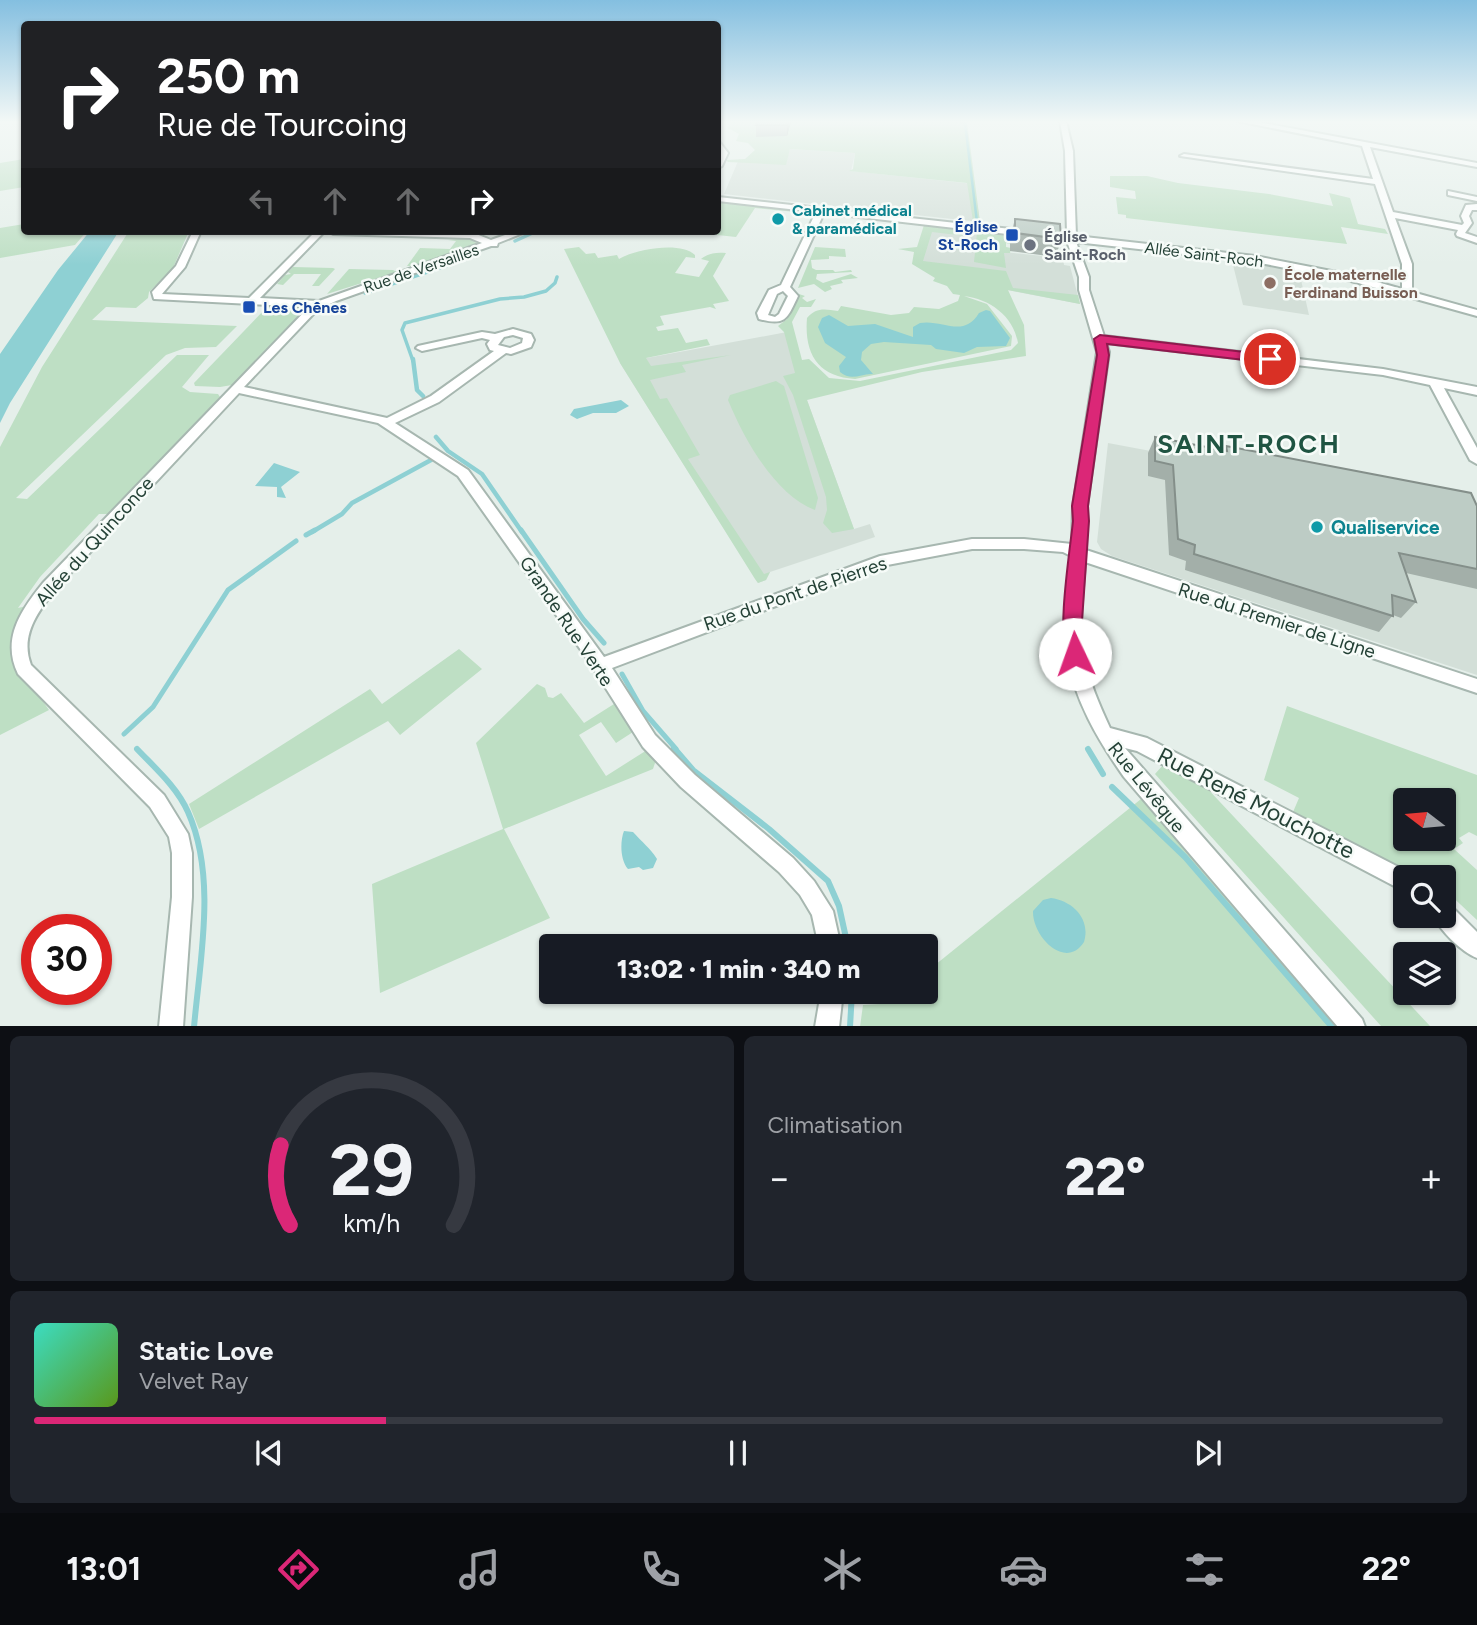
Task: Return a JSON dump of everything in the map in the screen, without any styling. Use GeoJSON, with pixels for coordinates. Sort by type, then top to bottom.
{"type":"FeatureCollection","features":[{"type":"Feature","properties":{"kind":"street","name":"Rue Lévêque"},"geometry":{"type":"LineString","coordinates":[[1070,169],[1072,238],[1103,355],[1080,503],[1073,621],[1075,654],[1085,692],[1104,734],[1140,782],[1353,1026]]}},
{"type":"Feature","properties":{"kind":"street"},"geometry":{"type":"LineString","coordinates":[[1280,169],[1378,182]]}},
{"type":"Feature","properties":{"kind":"street"},"geometry":{"type":"LineString","coordinates":[[1374,169],[1408,267],[1407,292]]}},
{"type":"Feature","properties":{"kind":"street"},"geometry":{"type":"LineString","coordinates":[[1451,193],[1477,199]]}},
{"type":"Feature","properties":{"kind":"street","name":"Allée Saint-Roch"},"geometry":{"type":"LineString","coordinates":[[721,199],[1268,261],[1352,278],[1477,313]]}},
{"type":"Feature","properties":{"kind":"street"},"geometry":{"type":"LineString","coordinates":[[1477,207],[1469,207],[1465,216],[1468,222],[1460,234],[1477,240]]}},
{"type":"Feature","properties":{"kind":"street"},"geometry":{"type":"LineString","coordinates":[[785,287],[821,210]]}},
{"type":"Feature","properties":{"kind":"street"},"geometry":{"type":"LineString","coordinates":[[1390,214],[1464,228]]}},
{"type":"Feature","properties":{"kind":"street"},"geometry":{"type":"LineString","coordinates":[[195,235],[180,267],[156,296],[164,299],[318,304]]}},
{"type":"Feature","properties":{"kind":"street"},"geometry":{"type":"LineString","coordinates":[[251,302],[317,235]]}},
{"type":"Feature","properties":{"kind":"street"},"geometry":{"type":"LineString","coordinates":[[471,235],[494,244]]}},
{"type":"Feature","properties":{"kind":"street","name":"Rue de Versailles"},"geometry":{"type":"LineString","coordinates":[[318,304],[515,235]]}},
{"type":"Feature","properties":{"kind":"street","name":"Allée du Quinconce"},"geometry":{"type":"LineString","coordinates":[[171,1026],[182,897],[183,853],[178,834],[157,801],[24,669],[17,655],[18,642],[31,611],[61,573],[318,304]]}},
{"type":"Feature","properties":{"kind":"street"},"geometry":{"type":"LineString","coordinates":[[387,422],[428,404],[502,351],[524,347],[529,338],[517,332],[496,338],[482,335],[422,348]]}},
{"type":"Feature","properties":{"kind":"street"},"geometry":{"type":"LineString","coordinates":[[496,338],[493,346],[502,351]]}},
{"type":"Feature","properties":{"kind":"street"},"geometry":{"type":"LineString","coordinates":[[1100,339],[1376,371],[1477,391]]}},
{"type":"Feature","properties":{"kind":"street"},"geometry":{"type":"LineString","coordinates":[[1434,381],[1477,460]]}},
{"type":"Feature","properties":{"kind":"street","name":"Grande Rue Verte"},"geometry":{"type":"LineString","coordinates":[[236,388],[387,422],[467,478],[601,665],[649,741],[688,781],[798,877],[822,911],[827,934]]}},
{"type":"Feature","properties":{"kind":"street","name":"Rue du Pont de Pierres"},"geometry":{"type":"LineString","coordinates":[[601,665],[880,561],[972,544],[1050,544],[1078,553]]}},
{"type":"Feature","properties":{"kind":"street","name":"Rue du Premier de Ligne"},"geometry":{"type":"LineString","coordinates":[[1078,553],[1477,686]]}},
{"type":"Feature","properties":{"kind":"street","name":"Rue René Mouchotte"},"geometry":{"type":"LineString","coordinates":[[1104,734],[1141,744],[1393,875]]}},
{"type":"Feature","properties":{"kind":"street"},"geometry":{"type":"LineString","coordinates":[[1456,927],[1477,947]]}},
{"type":"Feature","properties":{"kind":"street"},"geometry":{"type":"LineString","coordinates":[[827,1026],[830,1004]]}},
{"type":"Feature","properties":{"kind":"shaded area"},"geometry":{"type":"Polygon","coordinates":[[[735,169],[851,169],[851,171],[974,184],[980,222],[724,194],[735,169]]]}},
{"type":"Feature","properties":{"kind":"shaded area"},"geometry":{"type":"Polygon","coordinates":[[[925,227],[987,233],[993,251],[1063,258],[1064,265],[1070,266],[1080,304],[1007,290],[917,264],[925,227]]]}},
{"type":"Feature","properties":{"kind":"shaded area","name":"École maternelle Ferdinand Buisson"},"geometry":{"type":"Polygon","coordinates":[[[1232,261],[1299,271],[1309,315],[1243,305],[1232,261]]]}},
{"type":"Feature","properties":{"kind":"shaded area"},"geometry":{"type":"Polygon","coordinates":[[[787,332],[807,400],[854,529],[870,524],[875,537],[770,572],[766,580],[758,583],[620,363],[787,332]]]}},
{"type":"Feature","properties":{"kind":"shaded area","name":"Qualiservice"},"geometry":{"type":"Polygon","coordinates":[[[1108,443],[1477,512],[1477,675],[1112,556],[1101,549],[1097,542],[1108,443]]]}},
{"type":"Feature","properties":{"kind":"green space"},"geometry":{"type":"Polygon","coordinates":[[[0,169],[21,169],[21,188],[0,191],[0,169]]]}},
{"type":"Feature","properties":{"kind":"green space"},"geometry":{"type":"Polygon","coordinates":[[[973,169],[980,222],[973,221],[967,183],[849,171],[973,169]]]}},
{"type":"Feature","properties":{"kind":"green space"},"geometry":{"type":"Polygon","coordinates":[[[1110,176],[1147,176],[1333,206],[1329,193],[1350,198],[1358,224],[1385,229],[1388,234],[1341,227],[1347,244],[1126,218],[1126,215],[1118,214],[1116,197],[1136,199],[1135,191],[1110,187],[1110,176]]]}},
{"type":"Feature","properties":{"kind":"green space"},"geometry":{"type":"Polygon","coordinates":[[[721,202],[795,212],[755,208],[736,237],[717,235],[721,235],[721,202]]]}},
{"type":"Feature","properties":{"kind":"green space"},"geometry":{"type":"Polygon","coordinates":[[[21,224],[21,235],[84,235],[75,245],[0,258],[0,228],[21,224]]]}},
{"type":"Feature","properties":{"kind":"green space"},"geometry":{"type":"Polygon","coordinates":[[[924,225],[972,232],[966,236],[932,232],[923,261],[1006,271],[1013,288],[1078,295],[1080,304],[1008,290],[1024,325],[1026,356],[922,372],[807,400],[854,529],[832,533],[823,523],[827,510],[826,497],[793,395],[783,376],[795,373],[784,332],[778,326],[787,319],[796,293],[805,296],[802,298],[807,302],[816,299],[811,307],[800,307],[792,322],[802,360],[809,359],[829,378],[860,381],[1011,350],[1018,343],[1011,324],[998,310],[982,301],[964,296],[987,304],[1012,336],[1011,346],[855,379],[831,374],[816,361],[808,342],[807,318],[817,310],[838,311],[841,306],[891,315],[909,313],[914,307],[939,309],[958,301],[960,295],[953,294],[947,286],[933,281],[935,278],[912,264],[914,252],[898,249],[917,247],[924,225]]]}},
{"type":"Feature","properties":{"kind":"green space"},"geometry":{"type":"Polygon","coordinates":[[[977,233],[1010,236],[1010,244],[1006,243],[1006,247],[1011,248],[1010,253],[1004,253],[1006,268],[974,262],[977,233]]]}},
{"type":"Feature","properties":{"kind":"green space"},"geometry":{"type":"Polygon","coordinates":[[[126,235],[187,235],[173,268],[149,292],[148,298],[136,308],[106,307],[92,320],[237,326],[216,347],[185,348],[166,355],[16,498],[27,499],[177,355],[209,355],[182,387],[190,392],[218,394],[220,397],[108,514],[99,514],[40,577],[18,608],[27,606],[15,642],[16,664],[49,710],[0,735],[0,447],[42,367],[126,235]]]}},
{"type":"Feature","properties":{"kind":"green space"},"geometry":{"type":"Polygon","coordinates":[[[468,238],[479,244],[417,266],[407,266],[420,248],[450,249],[456,241],[448,240],[468,238]]]}},
{"type":"Feature","properties":{"kind":"green space"},"geometry":{"type":"Polygon","coordinates":[[[579,247],[586,254],[595,253],[598,258],[617,255],[619,259],[646,250],[679,248],[695,255],[695,258],[686,257],[675,273],[699,277],[709,261],[701,259],[713,253],[726,253],[713,276],[729,301],[713,304],[716,309],[710,307],[660,316],[664,325],[656,327],[658,331],[678,328],[686,343],[707,339],[710,345],[646,358],[651,366],[731,355],[682,365],[686,372],[650,380],[660,399],[667,398],[700,455],[688,459],[764,574],[770,572],[766,580],[758,583],[755,579],[620,363],[564,249],[579,247]]]}},
{"type":"Feature","properties":{"kind":"green space"},"geometry":{"type":"Polygon","coordinates":[[[815,247],[845,249],[846,257],[829,256],[829,259],[811,260],[812,268],[852,272],[817,274],[816,279],[823,283],[851,274],[858,278],[841,280],[843,283],[830,286],[832,289],[825,292],[814,284],[798,288],[815,247]]]}},
{"type":"Feature","properties":{"kind":"green space"},"geometry":{"type":"Polygon","coordinates":[[[293,267],[335,269],[319,286],[312,286],[321,274],[294,274],[283,285],[277,284],[285,275],[291,274],[288,272],[293,267]]]}},
{"type":"Feature","properties":{"kind":"green space"},"geometry":{"type":"Polygon","coordinates":[[[349,269],[393,270],[397,272],[327,294],[349,269]]]}},
{"type":"Feature","properties":{"kind":"green space"},"geometry":{"type":"Polygon","coordinates":[[[275,305],[301,306],[304,310],[232,385],[195,386],[194,383],[266,308],[275,305]]]}},
{"type":"Feature","properties":{"kind":"green space"},"geometry":{"type":"Polygon","coordinates":[[[776,381],[784,386],[818,498],[815,510],[800,503],[787,492],[762,464],[728,400],[730,395],[776,381]]]}},
{"type":"Feature","properties":{"kind":"green space"},"geometry":{"type":"Polygon","coordinates":[[[459,649],[482,669],[400,735],[388,721],[199,829],[189,804],[370,689],[382,704],[459,649]]]}},
{"type":"Feature","properties":{"kind":"green space"},"geometry":{"type":"Polygon","coordinates":[[[537,684],[545,688],[548,697],[553,698],[561,693],[584,723],[614,704],[633,732],[616,743],[601,722],[579,735],[606,776],[647,750],[656,760],[653,769],[504,829],[550,918],[380,993],[372,884],[503,829],[476,743],[537,684]]]}},
{"type":"Feature","properties":{"kind":"green space"},"geometry":{"type":"Polygon","coordinates":[[[1287,706],[1477,775],[1477,836],[1469,832],[1459,838],[1463,843],[1456,848],[1456,788],[1393,788],[1393,851],[1456,851],[1477,870],[1477,920],[1456,900],[1456,865],[1393,867],[1293,812],[1299,798],[1264,780],[1287,706]]]}},
{"type":"Feature","properties":{"kind":"green space"},"geometry":{"type":"Polygon","coordinates":[[[1163,765],[1205,786],[1393,987],[1393,1005],[1410,1005],[1430,1026],[1381,1026],[1155,774],[1163,765]]]}},
{"type":"Feature","properties":{"kind":"green space"},"geometry":{"type":"Polygon","coordinates":[[[1141,799],[1337,1026],[860,1026],[863,1005],[938,1004],[938,963],[1141,799]]]}},
{"type":"Feature","properties":{"kind":"water"},"geometry":{"type":"Polygon","coordinates":[[[87,235],[116,235],[0,423],[0,354],[58,270],[87,235]]]}},
{"type":"Feature","properties":{"kind":"water"},"geometry":{"type":"Polygon","coordinates":[[[990,311],[1010,338],[1006,346],[977,347],[964,353],[936,349],[931,345],[884,342],[871,344],[862,352],[861,360],[873,374],[856,376],[840,372],[839,366],[846,357],[825,343],[818,327],[822,318],[829,315],[848,326],[875,324],[913,337],[913,327],[920,323],[959,327],[973,321],[979,313],[990,311]]]}},
{"type":"Feature","properties":{"kind":"water"},"geometry":{"type":"Polygon","coordinates":[[[621,400],[629,406],[616,413],[593,413],[577,419],[570,415],[574,409],[621,400]]]}},
{"type":"Feature","properties":{"kind":"water"},"geometry":{"type":"Polygon","coordinates":[[[274,463],[300,472],[281,487],[286,498],[277,497],[277,487],[255,486],[274,463]]]}},
{"type":"Feature","properties":{"kind":"water"},"geometry":{"type":"Polygon","coordinates":[[[624,831],[633,832],[652,852],[657,859],[653,868],[628,869],[623,861],[624,831]]]}},
{"type":"Feature","properties":{"kind":"water"},"geometry":{"type":"Polygon","coordinates":[[[1051,898],[1073,907],[1082,919],[1085,926],[1084,942],[1076,950],[1059,952],[1051,947],[1038,930],[1033,911],[1043,900],[1051,898]]]}},
{"type":"Feature","properties":{"kind":"building"},"geometry":{"type":"Polygon","coordinates":[[[1015,219],[1060,224],[1061,239],[1015,233],[1015,219]]]}},
{"type":"Feature","properties":{"kind":"building","name":"Qualiservice"},"geometry":{"type":"Polygon","coordinates":[[[1155,437],[1227,451],[1226,446],[1471,493],[1477,506],[1477,569],[1399,553],[1416,602],[1392,595],[1393,616],[1194,554],[1195,545],[1178,539],[1173,465],[1155,461],[1155,437]]]}},
{"type":"Feature","properties":{"kind":"waterway"},"geometry":{"type":"LineString","coordinates":[[971,169],[977,222]]}},
{"type":"Feature","properties":{"kind":"waterway"},"geometry":{"type":"LineString","coordinates":[[515,241],[528,235]]}},
{"type":"Feature","properties":{"kind":"waterway"},"geometry":{"type":"LineString","coordinates":[[365,293],[460,261]]}},
{"type":"Feature","properties":{"kind":"waterway"},"geometry":{"type":"LineString","coordinates":[[413,361],[402,330],[405,323],[500,299],[524,297],[546,291],[555,283],[557,277]]}},
{"type":"Feature","properties":{"kind":"waterway"},"geometry":{"type":"LineString","coordinates":[[413,359],[417,390],[423,396]]}},
{"type":"Feature","properties":{"kind":"waterway"},"geometry":{"type":"LineString","coordinates":[[436,437],[448,451],[482,474],[522,532]]}},
{"type":"Feature","properties":{"kind":"waterway"},"geometry":{"type":"LineString","coordinates":[[312,532],[342,514],[352,503],[431,460]]}},
{"type":"Feature","properties":{"kind":"waterway"},"geometry":{"type":"LineString","coordinates":[[306,535],[315,530]]}},
{"type":"Feature","properties":{"kind":"waterway"},"geometry":{"type":"LineString","coordinates":[[521,530],[583,619],[604,643]]}},
{"type":"Feature","properties":{"kind":"waterway"},"geometry":{"type":"LineString","coordinates":[[124,734],[153,707],[228,590],[296,541]]}},
{"type":"Feature","properties":{"kind":"waterway"},"geometry":{"type":"LineString","coordinates":[[622,674],[643,711],[676,749]]}},
{"type":"Feature","properties":{"kind":"waterway"},"geometry":{"type":"LineString","coordinates":[[674,748],[693,770],[769,829],[828,881],[839,906],[845,934]]}},
{"type":"Feature","properties":{"kind":"waterway"},"geometry":{"type":"LineString","coordinates":[[137,749],[178,794],[197,837],[202,863],[204,918],[194,1026]]}},
{"type":"Feature","properties":{"kind":"waterway"},"geometry":{"type":"LineString","coordinates":[[1088,749],[1103,774]]}},
{"type":"Feature","properties":{"kind":"waterway"},"geometry":{"type":"LineString","coordinates":[[1112,787],[1185,857],[1331,1026]]}},
{"type":"Feature","properties":{"kind":"waterway"},"geometry":{"type":"LineString","coordinates":[[850,1026],[851,1004]]}},
{"type":"Feature","properties":{"kind":"place","name":"Cabinet médical & paramédical"},"geometry":{"type":"Point","coordinates":[778,219]}},
{"type":"Feature","properties":{"kind":"place","name":"Église St-Roch"},"geometry":{"type":"Point","coordinates":[1012,235]}},
{"type":"Feature","properties":{"kind":"place","name":"Église Saint-Roch"},"geometry":{"type":"Point","coordinates":[1030,245]}},
{"type":"Feature","properties":{"kind":"place","name":"École maternelle Ferdinand Buisson"},"geometry":{"type":"Point","coordinates":[1270,283]}},
{"type":"Feature","properties":{"kind":"place","name":"Les Chênes"},"geometry":{"type":"Point","coordinates":[249,307]}},
{"type":"Feature","properties":{"kind":"place","name":"Qualiservice"},"geometry":{"type":"Point","coordinates":[1317,527]}},
{"type":"Feature","properties":{"kind":"district","name":"SAINT-ROCH"},"geometry":{"type":"Point","coordinates":[1249,444]}},
{"type":"Feature","properties":{"kind":"route"},"geometry":{"type":"LineString","coordinates":[[1075,654],[1073,621],[1080,506],[1103,355],[1100,339],[1270,359]]}}]}
